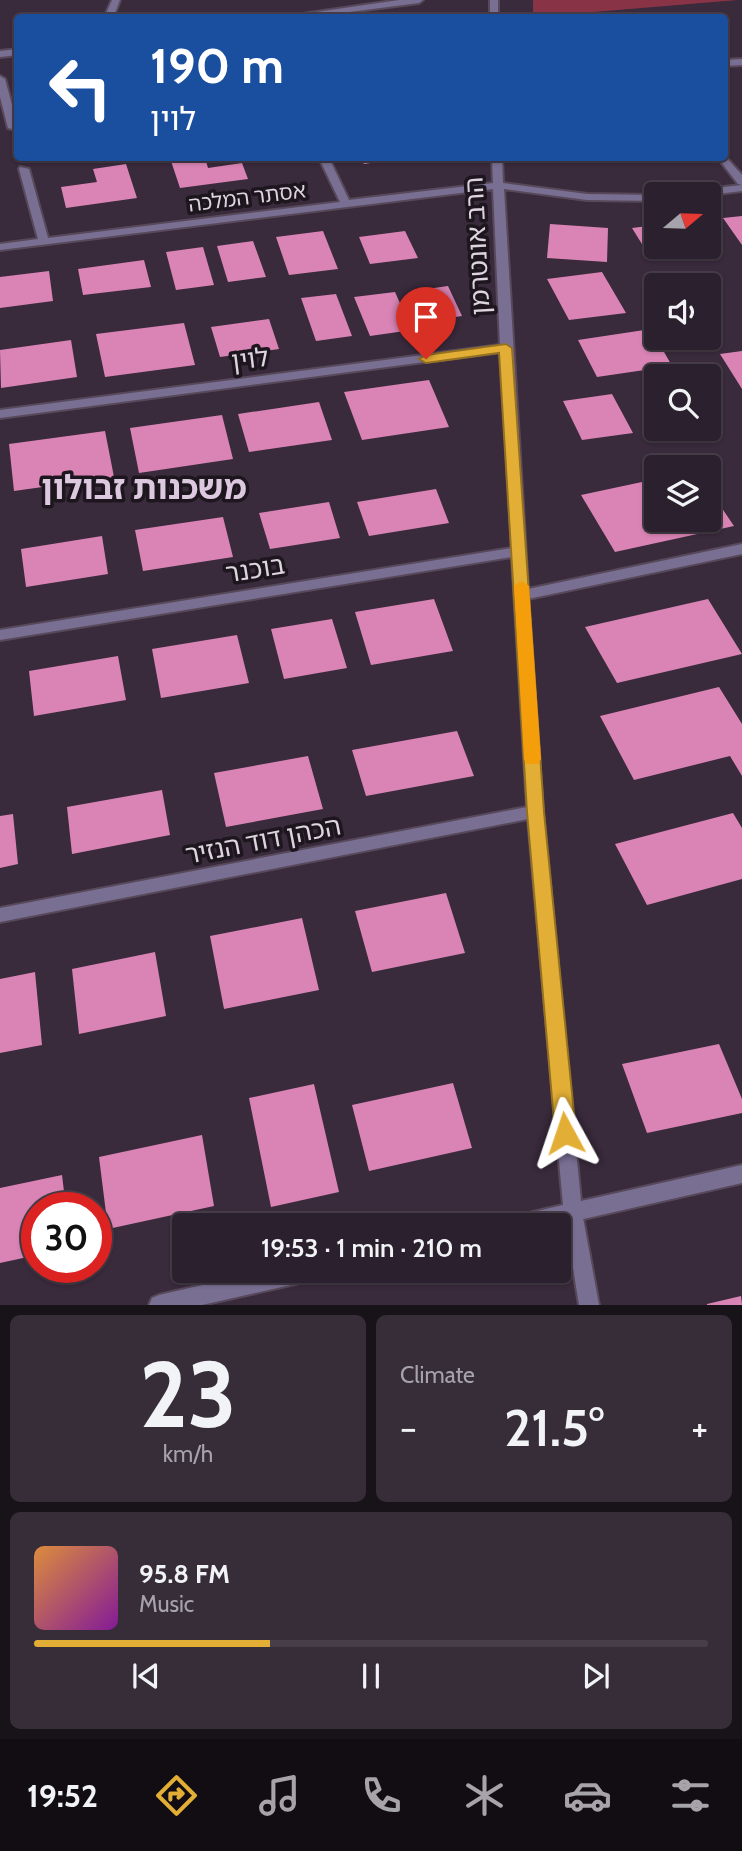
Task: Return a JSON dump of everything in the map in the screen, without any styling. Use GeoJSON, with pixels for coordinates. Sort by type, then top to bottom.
{"type":"FeatureCollection","features":[{"type":"Feature","properties":{"kind":"street"},"geometry":{"type":"LineString","coordinates":[[310,14],[419,0]]}},
{"type":"Feature","properties":{"kind":"street"},"geometry":{"type":"LineString","coordinates":[[0,79],[13,128]]}},
{"type":"Feature","properties":{"kind":"street"},"geometry":{"type":"LineString","coordinates":[[325,161],[346,204]]}},
{"type":"Feature","properties":{"kind":"street","name":"הרב אונטרמן"},"geometry":{"type":"LineString","coordinates":[[497,161],[535,812],[573,1212],[589,1305]]}},
{"type":"Feature","properties":{"kind":"street"},"geometry":{"type":"LineString","coordinates":[[725,161],[742,182]]}},
{"type":"Feature","properties":{"kind":"street"},"geometry":{"type":"LineString","coordinates":[[24,169],[44,242]]}},
{"type":"Feature","properties":{"kind":"street","name":"אסתר המלכה"},"geometry":{"type":"LineString","coordinates":[[0,247],[498,185],[587,197],[644,198]]}},
{"type":"Feature","properties":{"kind":"street"},"geometry":{"type":"LineString","coordinates":[[721,190],[742,188]]}},
{"type":"Feature","properties":{"kind":"street","name":"לוין"},"geometry":{"type":"LineString","coordinates":[[0,414],[506,348]]}},
{"type":"Feature","properties":{"kind":"street"},"geometry":{"type":"LineString","coordinates":[[523,595],[742,549]]}},
{"type":"Feature","properties":{"kind":"street","name":"בוכנר"},"geometry":{"type":"LineString","coordinates":[[0,635],[519,551]]}},
{"type":"Feature","properties":{"kind":"street","name":"הכהן דוד הנזיר"},"geometry":{"type":"LineString","coordinates":[[0,915],[535,812]]}},
{"type":"Feature","properties":{"kind":"street"},"geometry":{"type":"LineString","coordinates":[[569,1213],[742,1174]]}},
{"type":"Feature","properties":{"kind":"street"},"geometry":{"type":"LineString","coordinates":[[159,1305],[256,1283]]}},
{"type":"Feature","properties":{"kind":"shaded area"},"geometry":{"type":"Polygon","coordinates":[[[533,0],[738,0],[569,14],[533,14],[533,0]]]}},
{"type":"Feature","properties":{"kind":"building"},"geometry":{"type":"Polygon","coordinates":[[[171,161],[206,161],[208,168],[242,163],[248,179],[180,188],[171,161]]]}},
{"type":"Feature","properties":{"kind":"building"},"geometry":{"type":"Polygon","coordinates":[[[362,161],[384,161],[364,164],[362,161]]]}},
{"type":"Feature","properties":{"kind":"building"},"geometry":{"type":"Polygon","coordinates":[[[126,164],[137,198],[66,208],[61,187],[97,182],[93,169],[126,164]]]}},
{"type":"Feature","properties":{"kind":"building"},"geometry":{"type":"Polygon","coordinates":[[[742,216],[742,245],[723,218],[742,216]]]}},
{"type":"Feature","properties":{"kind":"building"},"geometry":{"type":"Polygon","coordinates":[[[550,224],[608,228],[607,262],[547,258],[550,224]]]}},
{"type":"Feature","properties":{"kind":"building"},"geometry":{"type":"Polygon","coordinates":[[[644,226],[644,247],[632,228],[644,226]]]}},
{"type":"Feature","properties":{"kind":"building"},"geometry":{"type":"Polygon","coordinates":[[[323,231],[338,269],[289,275],[276,237],[323,231]]]}},
{"type":"Feature","properties":{"kind":"building"},"geometry":{"type":"Polygon","coordinates":[[[405,231],[418,258],[370,264],[359,237],[405,231]]]}},
{"type":"Feature","properties":{"kind":"building"},"geometry":{"type":"Polygon","coordinates":[[[253,241],[266,277],[228,282],[217,246],[253,241]]]}},
{"type":"Feature","properties":{"kind":"building"},"geometry":{"type":"Polygon","coordinates":[[[203,247],[214,285],[176,290],[166,252],[203,247]]]}},
{"type":"Feature","properties":{"kind":"building"},"geometry":{"type":"Polygon","coordinates":[[[144,260],[151,287],[83,295],[78,269],[144,260]]]}},
{"type":"Feature","properties":{"kind":"building"},"geometry":{"type":"Polygon","coordinates":[[[49,271],[53,301],[0,308],[0,277],[49,271]]]}},
{"type":"Feature","properties":{"kind":"building"},"geometry":{"type":"Polygon","coordinates":[[[602,272],[626,313],[569,320],[547,279],[602,272]]]}},
{"type":"Feature","properties":{"kind":"building"},"geometry":{"type":"Polygon","coordinates":[[[448,286],[462,316],[434,320],[420,290],[448,286]]]}},
{"type":"Feature","properties":{"kind":"building"},"geometry":{"type":"Polygon","coordinates":[[[395,292],[412,330],[370,336],[354,297],[395,292]]]}},
{"type":"Feature","properties":{"kind":"building"},"geometry":{"type":"Polygon","coordinates":[[[336,294],[352,336],[316,341],[301,298],[336,294]]]}},
{"type":"Feature","properties":{"kind":"building"},"geometry":{"type":"Polygon","coordinates":[[[269,319],[279,349],[220,357],[211,327],[269,319]]]}},
{"type":"Feature","properties":{"kind":"building"},"geometry":{"type":"Polygon","coordinates":[[[184,323],[195,365],[105,377],[96,334],[184,323]]]}},
{"type":"Feature","properties":{"kind":"building"},"geometry":{"type":"Polygon","coordinates":[[[644,330],[644,350],[663,350],[671,364],[644,364],[644,370],[597,377],[578,340],[644,330]]]}},
{"type":"Feature","properties":{"kind":"building"},"geometry":{"type":"Polygon","coordinates":[[[71,340],[77,377],[1,388],[0,350],[71,340]]]}},
{"type":"Feature","properties":{"kind":"building"},"geometry":{"type":"Polygon","coordinates":[[[742,351],[742,389],[720,354],[742,351]]]}},
{"type":"Feature","properties":{"kind":"building"},"geometry":{"type":"Polygon","coordinates":[[[429,380],[449,427],[362,440],[344,392],[429,380]]]}},
{"type":"Feature","properties":{"kind":"building"},"geometry":{"type":"Polygon","coordinates":[[[612,394],[633,433],[582,440],[563,401],[612,394]]]}},
{"type":"Feature","properties":{"kind":"building"},"geometry":{"type":"Polygon","coordinates":[[[319,402],[332,440],[249,452],[238,414],[319,402]]]}},
{"type":"Feature","properties":{"kind":"building"},"geometry":{"type":"Polygon","coordinates":[[[222,415],[233,459],[139,473],[130,428],[222,415]]]}},
{"type":"Feature","properties":{"kind":"building"},"geometry":{"type":"Polygon","coordinates":[[[105,431],[114,477],[14,491],[9,444],[105,431]]]}},
{"type":"Feature","properties":{"kind":"building"},"geometry":{"type":"Polygon","coordinates":[[[644,482],[644,532],[707,532],[615,552],[581,495],[644,482]]]}},
{"type":"Feature","properties":{"kind":"building"},"geometry":{"type":"Polygon","coordinates":[[[436,489],[449,523],[369,536],[357,502],[436,489]]]}},
{"type":"Feature","properties":{"kind":"building"},"geometry":{"type":"Polygon","coordinates":[[[329,502],[340,538],[270,549],[259,513],[329,502]]]}},
{"type":"Feature","properties":{"kind":"building"},"geometry":{"type":"Polygon","coordinates":[[[721,507],[734,526],[721,529],[721,507]]]}},
{"type":"Feature","properties":{"kind":"building"},"geometry":{"type":"Polygon","coordinates":[[[223,517],[233,557],[143,571],[135,530],[223,517]]]}},
{"type":"Feature","properties":{"kind":"building"},"geometry":{"type":"Polygon","coordinates":[[[102,536],[108,574],[26,587],[21,549],[102,536]]]}},
{"type":"Feature","properties":{"kind":"building"},"geometry":{"type":"Polygon","coordinates":[[[434,599],[453,651],[371,665],[355,612],[434,599]]]}},
{"type":"Feature","properties":{"kind":"building"},"geometry":{"type":"Polygon","coordinates":[[[708,599],[742,654],[617,683],[585,627],[708,599]]]}},
{"type":"Feature","properties":{"kind":"building"},"geometry":{"type":"Polygon","coordinates":[[[332,619],[347,668],[284,679],[271,629],[332,619]]]}},
{"type":"Feature","properties":{"kind":"building"},"geometry":{"type":"Polygon","coordinates":[[[237,635],[249,683],[161,698],[152,649],[237,635]]]}},
{"type":"Feature","properties":{"kind":"building"},"geometry":{"type":"Polygon","coordinates":[[[118,656],[126,700],[34,716],[29,671],[118,656]]]}},
{"type":"Feature","properties":{"kind":"building"},"geometry":{"type":"Polygon","coordinates":[[[719,687],[742,724],[742,776],[730,756],[634,780],[600,716],[719,687]]]}},
{"type":"Feature","properties":{"kind":"building"},"geometry":{"type":"Polygon","coordinates":[[[457,731],[474,776],[366,796],[352,750],[457,731]]]}},
{"type":"Feature","properties":{"kind":"building"},"geometry":{"type":"Polygon","coordinates":[[[308,756],[323,809],[226,827],[214,773],[308,756]]]}},
{"type":"Feature","properties":{"kind":"building"},"geometry":{"type":"Polygon","coordinates":[[[162,790],[170,835],[72,854],[67,807],[162,790]]]}},
{"type":"Feature","properties":{"kind":"building"},"geometry":{"type":"Polygon","coordinates":[[[733,813],[742,828],[742,879],[647,905],[615,844],[733,813]]]}},
{"type":"Feature","properties":{"kind":"building"},"geometry":{"type":"Polygon","coordinates":[[[13,814],[18,864],[0,868],[0,816],[13,814]]]}},
{"type":"Feature","properties":{"kind":"building"},"geometry":{"type":"Polygon","coordinates":[[[446,893],[465,953],[372,972],[355,911],[446,893]]]}},
{"type":"Feature","properties":{"kind":"building"},"geometry":{"type":"Polygon","coordinates":[[[302,918],[319,990],[224,1009],[210,936],[302,918]]]}},
{"type":"Feature","properties":{"kind":"building"},"geometry":{"type":"Polygon","coordinates":[[[155,952],[166,1016],[79,1034],[72,969],[155,952]]]}},
{"type":"Feature","properties":{"kind":"building"},"geometry":{"type":"Polygon","coordinates":[[[35,972],[42,1045],[0,1053],[0,979],[35,972]]]}},
{"type":"Feature","properties":{"kind":"building"},"geometry":{"type":"Polygon","coordinates":[[[719,1044],[742,1099],[742,1113],[647,1133],[622,1064],[719,1044]]]}},
{"type":"Feature","properties":{"kind":"building"},"geometry":{"type":"Polygon","coordinates":[[[453,1083],[472,1148],[369,1171],[352,1105],[453,1083]]]}},
{"type":"Feature","properties":{"kind":"building"},"geometry":{"type":"Polygon","coordinates":[[[314,1084],[339,1192],[271,1207],[249,1098],[314,1084]]]}},
{"type":"Feature","properties":{"kind":"building"},"geometry":{"type":"Polygon","coordinates":[[[202,1135],[214,1206],[112,1228],[112,1192],[103,1192],[99,1157],[202,1135]]]}},
{"type":"Feature","properties":{"kind":"building"},"geometry":{"type":"Polygon","coordinates":[[[62,1175],[64,1192],[21,1192],[21,1258],[0,1263],[0,1188],[62,1175]]]}},
{"type":"Feature","properties":{"kind":"building"},"geometry":{"type":"Polygon","coordinates":[[[741,1296],[742,1305],[707,1305],[707,1304],[741,1296]]]}},
{"type":"Feature","properties":{"kind":"slow traffic"},"geometry":{"type":"LineString","coordinates":[[522,586],[532,759]]}},
{"type":"Feature","properties":{"kind":"district","name":"משכנות זבולון"},"geometry":{"type":"Point","coordinates":[144,487]}},
{"type":"Feature","properties":{"kind":"route"},"geometry":{"type":"LineString","coordinates":[[426,359],[506,348],[535,812],[565,1133]]}}]}
